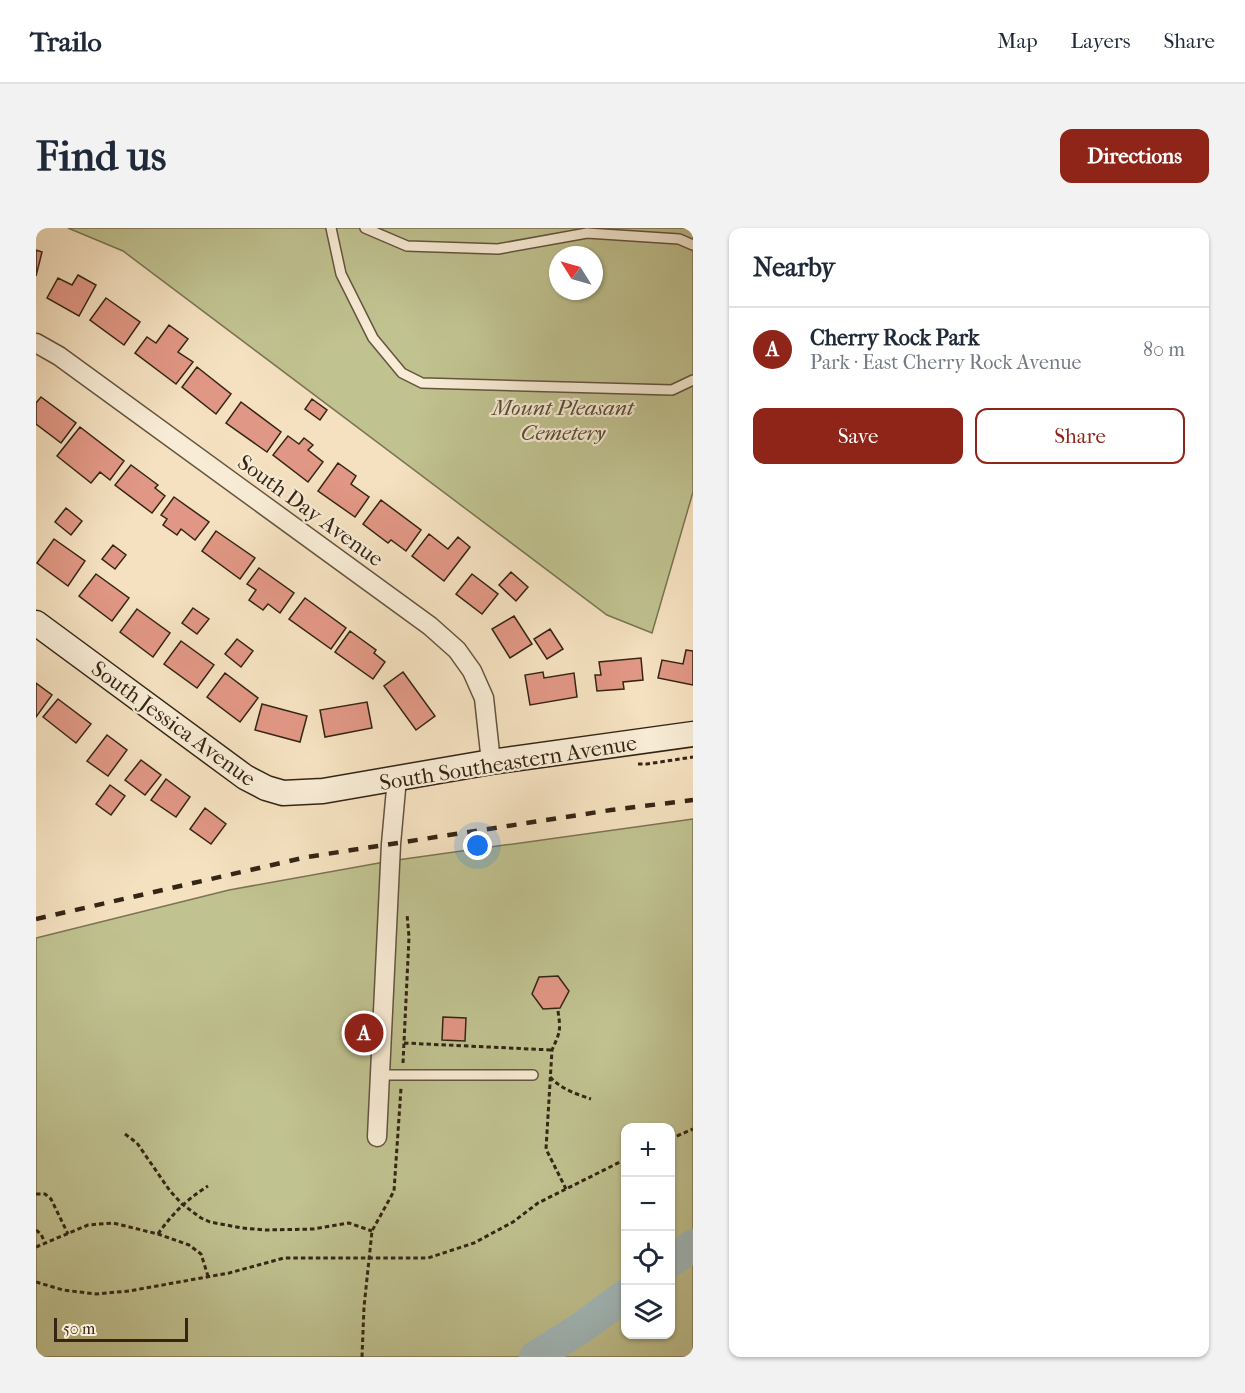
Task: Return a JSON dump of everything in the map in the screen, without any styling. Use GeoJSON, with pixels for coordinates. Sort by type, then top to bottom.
{"type":"FeatureCollection","features":[{"type":"Feature","properties":{"kind":"street","name":"South Day Avenue"},"geometry":{"type":"LineString","coordinates":[[36,343],[68,363],[411,612],[457,650],[472,671],[484,698],[491,762]]}},
{"type":"Feature","properties":{"kind":"street","name":"South Jessica Avenue"},"geometry":{"type":"LineString","coordinates":[[36,623],[245,777],[266,788],[283,793],[323,791]]}},
{"type":"Feature","properties":{"kind":"street","name":"South Southeastern Avenue"},"geometry":{"type":"LineString","coordinates":[[323,791],[491,762],[693,734]]}},
{"type":"Feature","properties":{"kind":"street"},"geometry":{"type":"LineString","coordinates":[[377,1137],[391,844],[397,778]]}},
{"type":"Feature","properties":{"kind":"lane"},"geometry":{"type":"LineString","coordinates":[[331,228],[341,274],[372,338],[402,373],[422,383],[672,390],[693,380]]}},
{"type":"Feature","properties":{"kind":"lane"},"geometry":{"type":"LineString","coordinates":[[365,228],[407,246],[498,249],[587,233],[679,239],[693,245]]}},
{"type":"Feature","properties":{"kind":"lane"},"geometry":{"type":"LineString","coordinates":[[380,1075],[532,1075]]}},
{"type":"Feature","properties":{"kind":"path"},"geometry":{"type":"LineString","coordinates":[[558,1011],[561,1028],[552,1050],[546,1149],[567,1189]]}},
{"type":"Feature","properties":{"kind":"path"},"geometry":{"type":"LineString","coordinates":[[404,1043],[552,1050]]}},
{"type":"Feature","properties":{"kind":"path"},"geometry":{"type":"LineString","coordinates":[[550,1077],[564,1089],[591,1099]]}},
{"type":"Feature","properties":{"kind":"path"},"geometry":{"type":"LineString","coordinates":[[675,1137],[693,1130]]}},
{"type":"Feature","properties":{"kind":"path"},"geometry":{"type":"LineString","coordinates":[[125,1134],[137,1143],[182,1204],[210,1222],[265,1230],[314,1229],[349,1223],[372,1232]]}},
{"type":"Feature","properties":{"kind":"path"},"geometry":{"type":"LineString","coordinates":[[36,1282],[63,1290],[96,1294],[129,1291],[229,1273],[284,1258],[428,1258],[474,1243],[513,1222],[538,1203],[621,1162]]}},
{"type":"Feature","properties":{"kind":"path"},"geometry":{"type":"LineString","coordinates":[[158,1234],[182,1204],[208,1186]]}},
{"type":"Feature","properties":{"kind":"path"},"geometry":{"type":"LineString","coordinates":[[36,1194],[45,1194],[51,1199],[68,1234]]}},
{"type":"Feature","properties":{"kind":"path"},"geometry":{"type":"LineString","coordinates":[[36,1247],[88,1225],[113,1223],[158,1234],[189,1245],[201,1254],[208,1277]]}},
{"type":"Feature","properties":{"kind":"path"},"geometry":{"type":"LineString","coordinates":[[36,1230],[41,1234],[45,1243]]}},
{"type":"Feature","properties":{"kind":"path"},"geometry":{"type":"LineString","coordinates":[[362,1357],[369,1258]]}},
{"type":"Feature","properties":{"kind":"green space","name":"Mount Pleasant Cemetery"},"geometry":{"type":"Polygon","coordinates":[[[68,228],[693,228],[693,492],[652,633],[607,615],[123,251],[68,228]]]}},
{"type":"Feature","properties":{"kind":"green space"},"geometry":{"type":"Polygon","coordinates":[[[693,819],[693,1357],[535,1357],[561,1340],[530,1357],[36,1357],[36,938],[229,890],[390,861],[693,819]]]}},
{"type":"Feature","properties":{"kind":"building"},"geometry":{"type":"Polygon","coordinates":[[[36,250],[42,252],[36,276],[36,250]]]}},
{"type":"Feature","properties":{"kind":"building"},"geometry":{"type":"Polygon","coordinates":[[[78,275],[96,285],[79,316],[47,298],[58,278],[72,285],[78,275]]]}},
{"type":"Feature","properties":{"kind":"building"},"geometry":{"type":"Polygon","coordinates":[[[106,298],[140,322],[124,345],[90,320],[106,298]]]}},
{"type":"Feature","properties":{"kind":"building"},"geometry":{"type":"Polygon","coordinates":[[[169,325],[188,339],[178,352],[193,362],[176,384],[135,353],[147,337],[156,343],[169,325]]]}},
{"type":"Feature","properties":{"kind":"building"},"geometry":{"type":"Polygon","coordinates":[[[197,367],[231,394],[216,414],[182,387],[197,367]]]}},
{"type":"Feature","properties":{"kind":"building"},"geometry":{"type":"Polygon","coordinates":[[[41,397],[76,423],[61,443],[36,424],[36,403],[41,397]]]}},
{"type":"Feature","properties":{"kind":"building"},"geometry":{"type":"Polygon","coordinates":[[[312,399],[327,410],[320,420],[305,409],[312,399]]]}},
{"type":"Feature","properties":{"kind":"building"},"geometry":{"type":"Polygon","coordinates":[[[241,402],[281,432],[267,452],[226,423],[241,402]]]}},
{"type":"Feature","properties":{"kind":"building"},"geometry":{"type":"Polygon","coordinates":[[[80,427],[124,461],[110,480],[100,472],[91,483],[57,456],[80,427]]]}},
{"type":"Feature","properties":{"kind":"building"},"geometry":{"type":"Polygon","coordinates":[[[288,436],[299,444],[304,438],[313,445],[308,450],[323,462],[308,482],[273,455],[288,436]]]}},
{"type":"Feature","properties":{"kind":"building"},"geometry":{"type":"Polygon","coordinates":[[[338,463],[356,476],[351,484],[369,497],[355,517],[318,491],[338,463]]]}},
{"type":"Feature","properties":{"kind":"building"},"geometry":{"type":"Polygon","coordinates":[[[131,465],[158,485],[155,488],[165,496],[152,513],[115,485],[131,465]]]}},
{"type":"Feature","properties":{"kind":"building"},"geometry":{"type":"Polygon","coordinates":[[[174,497],[209,522],[195,540],[181,529],[177,535],[163,525],[167,519],[161,515],[174,497]]]}},
{"type":"Feature","properties":{"kind":"building"},"geometry":{"type":"Polygon","coordinates":[[[381,500],[421,530],[406,551],[391,540],[388,543],[363,524],[381,500]]]}},
{"type":"Feature","properties":{"kind":"building"},"geometry":{"type":"Polygon","coordinates":[[[66,508],[82,521],[71,535],[55,522],[66,508]]]}},
{"type":"Feature","properties":{"kind":"building"},"geometry":{"type":"Polygon","coordinates":[[[216,531],[255,558],[240,579],[202,551],[216,531]]]}},
{"type":"Feature","properties":{"kind":"building"},"geometry":{"type":"Polygon","coordinates":[[[429,534],[448,549],[458,537],[470,547],[444,581],[412,556],[429,534]]]}},
{"type":"Feature","properties":{"kind":"building"},"geometry":{"type":"Polygon","coordinates":[[[54,539],[85,561],[68,586],[37,563],[54,539]]]}},
{"type":"Feature","properties":{"kind":"building"},"geometry":{"type":"Polygon","coordinates":[[[113,545],[126,555],[115,569],[102,559],[113,545]]]}},
{"type":"Feature","properties":{"kind":"building"},"geometry":{"type":"Polygon","coordinates":[[[259,568],[294,593],[280,613],[268,604],[263,610],[249,600],[256,590],[247,584],[259,568]]]}},
{"type":"Feature","properties":{"kind":"building"},"geometry":{"type":"Polygon","coordinates":[[[511,572],[528,587],[516,601],[499,585],[511,572]]]}},
{"type":"Feature","properties":{"kind":"building"},"geometry":{"type":"Polygon","coordinates":[[[96,574],[129,598],[112,621],[79,596],[96,574]]]}},
{"type":"Feature","properties":{"kind":"building"},"geometry":{"type":"Polygon","coordinates":[[[472,574],[498,594],[482,614],[456,594],[472,574]]]}},
{"type":"Feature","properties":{"kind":"building"},"geometry":{"type":"Polygon","coordinates":[[[305,598],[346,628],[331,649],[289,619],[305,598]]]}},
{"type":"Feature","properties":{"kind":"building"},"geometry":{"type":"Polygon","coordinates":[[[193,608],[209,619],[197,634],[182,623],[193,608]]]}},
{"type":"Feature","properties":{"kind":"building"},"geometry":{"type":"Polygon","coordinates":[[[137,609],[170,633],[153,657],[120,632],[137,609]]]}},
{"type":"Feature","properties":{"kind":"building"},"geometry":{"type":"Polygon","coordinates":[[[514,616],[532,644],[510,658],[492,629],[514,616]]]}},
{"type":"Feature","properties":{"kind":"building"},"geometry":{"type":"Polygon","coordinates":[[[550,629],[563,649],[547,659],[534,639],[550,629]]]}},
{"type":"Feature","properties":{"kind":"building"},"geometry":{"type":"Polygon","coordinates":[[[350,631],[376,650],[374,653],[385,662],[373,679],[335,652],[350,631]]]}},
{"type":"Feature","properties":{"kind":"building"},"geometry":{"type":"Polygon","coordinates":[[[237,639],[253,651],[241,667],[225,654],[237,639]]]}},
{"type":"Feature","properties":{"kind":"building"},"geometry":{"type":"Polygon","coordinates":[[[181,641],[214,665],[197,688],[164,664],[181,641]]]}},
{"type":"Feature","properties":{"kind":"building"},"geometry":{"type":"Polygon","coordinates":[[[686,650],[693,651],[693,685],[658,678],[662,660],[683,664],[686,650]]]}},
{"type":"Feature","properties":{"kind":"building"},"geometry":{"type":"Polygon","coordinates":[[[641,658],[643,680],[623,682],[624,689],[597,691],[595,675],[601,675],[599,662],[641,658]]]}},
{"type":"Feature","properties":{"kind":"building"},"geometry":{"type":"Polygon","coordinates":[[[403,672],[435,716],[416,730],[384,686],[403,672]]]}},
{"type":"Feature","properties":{"kind":"building"},"geometry":{"type":"Polygon","coordinates":[[[543,672],[544,678],[574,673],[577,697],[530,705],[525,675],[543,672]]]}},
{"type":"Feature","properties":{"kind":"building"},"geometry":{"type":"Polygon","coordinates":[[[225,673],[258,698],[240,722],[207,697],[225,673]]]}},
{"type":"Feature","properties":{"kind":"building"},"geometry":{"type":"Polygon","coordinates":[[[36,683],[52,695],[36,717],[36,683]]]}},
{"type":"Feature","properties":{"kind":"building"},"geometry":{"type":"Polygon","coordinates":[[[58,699],[91,724],[76,743],[43,717],[58,699]]]}},
{"type":"Feature","properties":{"kind":"building"},"geometry":{"type":"Polygon","coordinates":[[[367,702],[372,728],[325,737],[320,710],[367,702]]]}},
{"type":"Feature","properties":{"kind":"building"},"geometry":{"type":"Polygon","coordinates":[[[262,704],[307,716],[300,742],[255,730],[262,704]]]}},
{"type":"Feature","properties":{"kind":"building"},"geometry":{"type":"Polygon","coordinates":[[[107,735],[127,750],[108,776],[87,761],[107,735]]]}},
{"type":"Feature","properties":{"kind":"building"},"geometry":{"type":"Polygon","coordinates":[[[141,760],[161,775],[145,795],[125,780],[141,760]]]}},
{"type":"Feature","properties":{"kind":"building"},"geometry":{"type":"Polygon","coordinates":[[[166,779],[190,797],[176,817],[151,800],[166,779]]]}},
{"type":"Feature","properties":{"kind":"building"},"geometry":{"type":"Polygon","coordinates":[[[110,785],[125,796],[111,815],[96,804],[110,785]]]}},
{"type":"Feature","properties":{"kind":"building"},"geometry":{"type":"Polygon","coordinates":[[[205,808],[226,824],[211,844],[190,829],[205,808]]]}},
{"type":"Feature","properties":{"kind":"building"},"geometry":{"type":"Polygon","coordinates":[[[558,976],[569,991],[560,1008],[543,1009],[532,994],[539,977],[558,976]]]}},
{"type":"Feature","properties":{"kind":"building"},"geometry":{"type":"Polygon","coordinates":[[[443,1017],[466,1018],[465,1041],[442,1040],[443,1017]]]}},
{"type":"Feature","properties":{"kind":"waterway"},"geometry":{"type":"LineString","coordinates":[[675,1258],[693,1245]]}},
{"type":"Feature","properties":{"kind":"waterway"},"geometry":{"type":"LineString","coordinates":[[535,1357],[578,1330],[621,1299]]}},
{"type":"Feature","properties":{"kind":"railway"},"geometry":{"type":"LineString","coordinates":[[36,919],[307,857],[611,810],[693,800]]}},
{"type":"Feature","properties":{"kind":"place","name":"Cherry Rock Park"},"geometry":{"type":"Point","coordinates":[364,1033]}}]}
